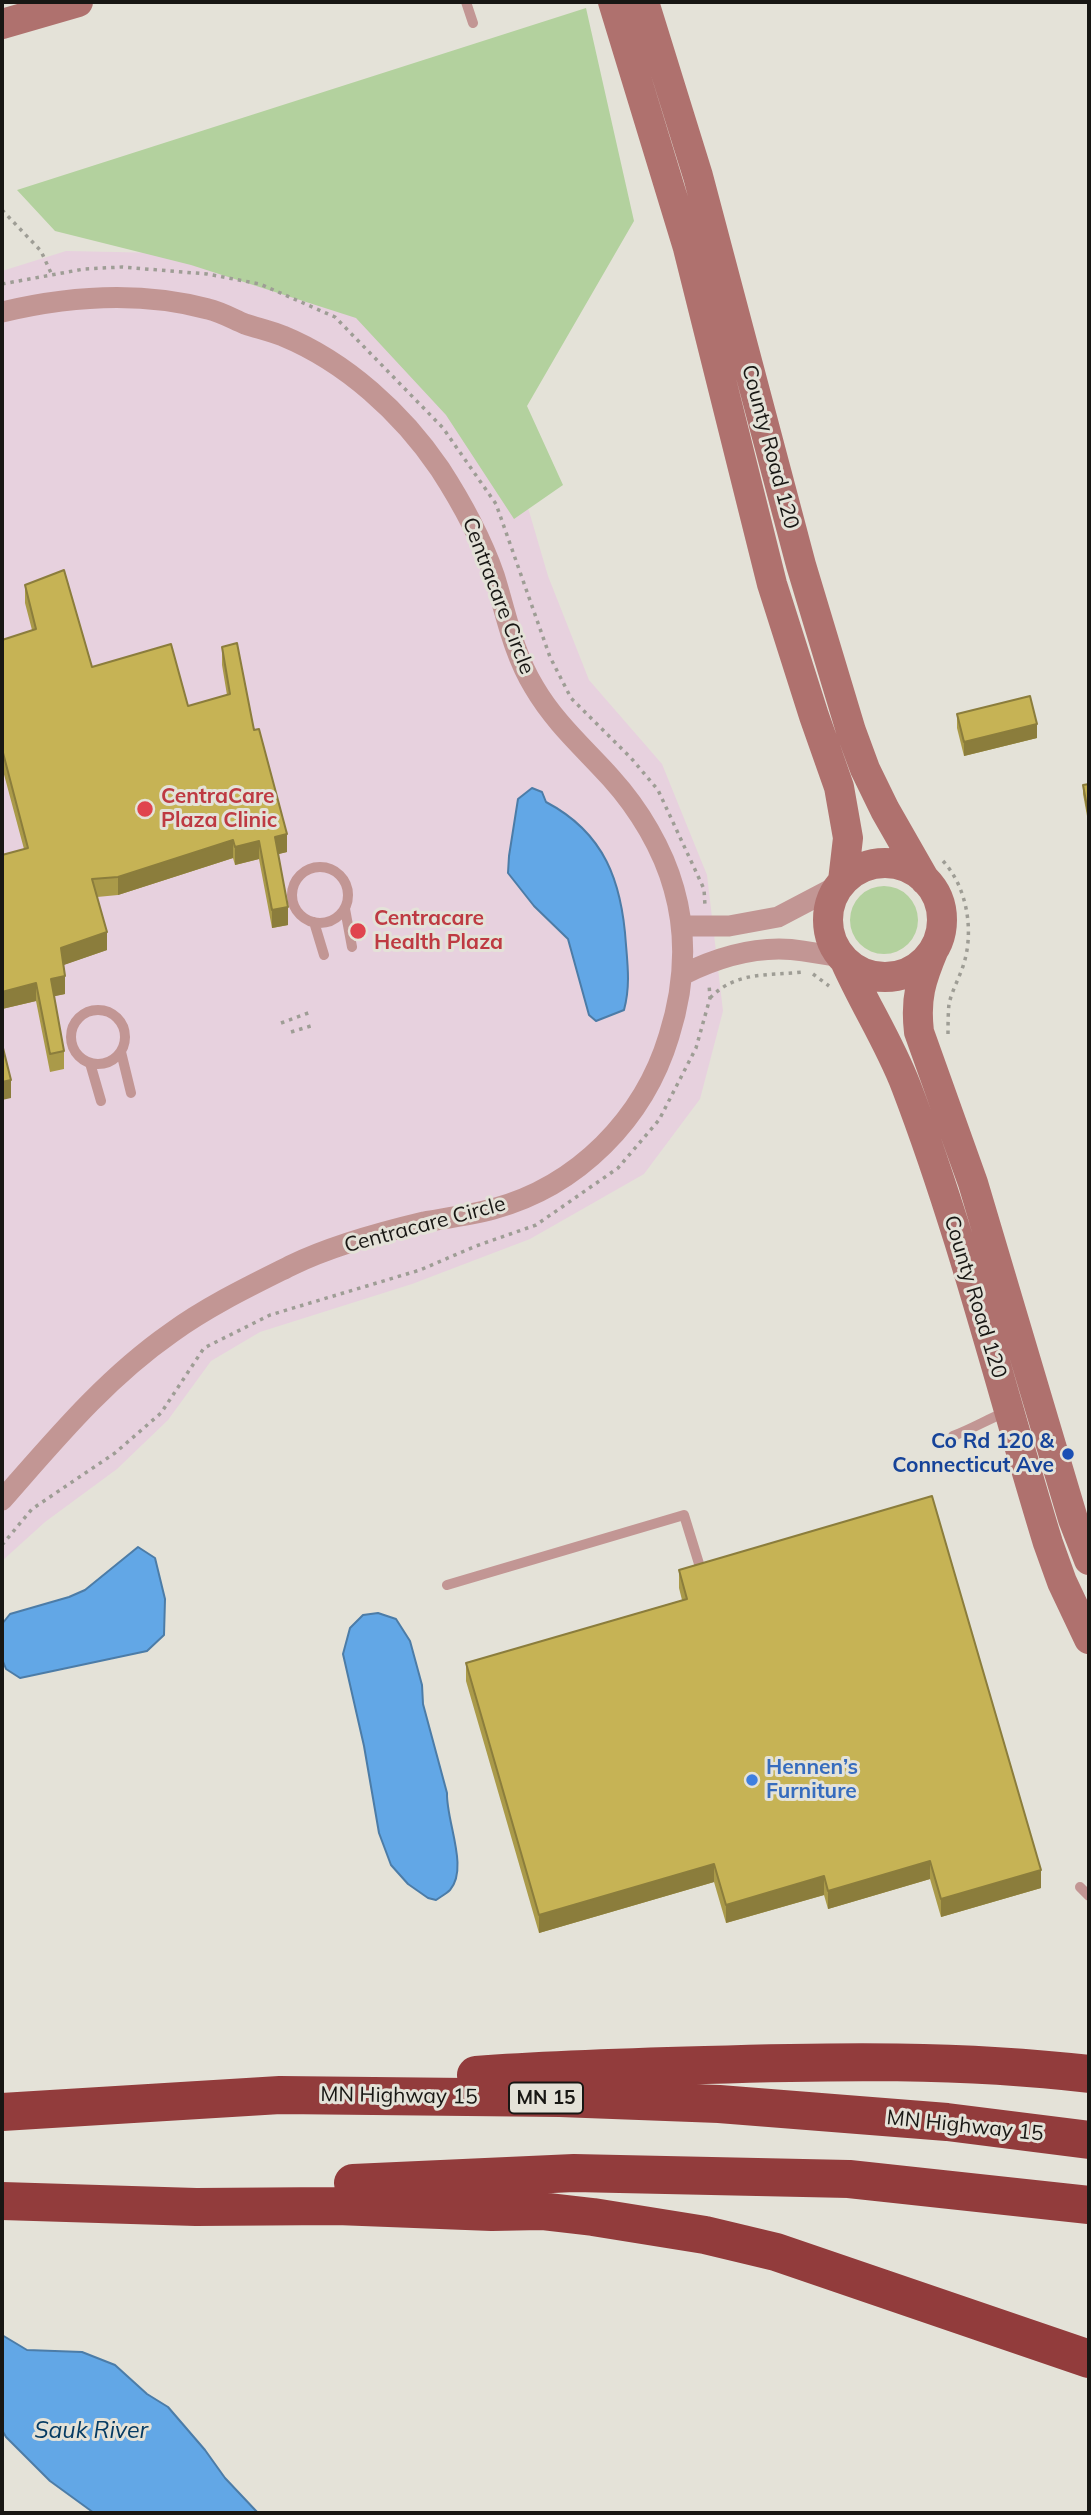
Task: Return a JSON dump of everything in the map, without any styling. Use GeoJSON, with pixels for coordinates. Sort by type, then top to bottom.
{"type":"FeatureCollection","features":[{"type":"Feature","properties":{"kind":"highway"},"geometry":{"type":"LineString","coordinates":[[264,2096],[552,2068],[799,2062],[953,2063],[1089,2074]]}},
{"type":"Feature","properties":{"kind":"highway","name":"MN Highway 15"},"geometry":{"type":"LineString","coordinates":[[2,2112],[264,2096],[560,2098],[719,2104],[947,2122],[1089,2140]]}},
{"type":"Feature","properties":{"kind":"highway"},"geometry":{"type":"LineString","coordinates":[[2,2201],[575,2173],[849,2179],[1089,2205]]}},
{"type":"Feature","properties":{"kind":"highway"},"geometry":{"type":"LineString","coordinates":[[2,2201],[196,2207],[337,2206],[492,2212],[541,2211],[616,2220],[705,2235],[776,2252],[1089,2359]]}},
{"type":"Feature","properties":{"kind":"street"},"geometry":{"type":"LineString","coordinates":[[2,24],[78,2]]}},
{"type":"Feature","properties":{"kind":"street","name":"County Road 120"},"geometry":{"type":"LineString","coordinates":[[613,2],[688,248],[772,584],[839,788],[848,838],[841,883]]}},
{"type":"Feature","properties":{"kind":"street","name":"County Road 120"},"geometry":{"type":"LineString","coordinates":[[644,2],[698,176],[801,565],[851,731],[874,789],[906,851],[925,880]]}},
{"type":"Feature","properties":{"kind":"street","name":"Centracare Circle"},"geometry":{"type":"LineString","coordinates":[[2,312],[43,302],[92,297],[170,302],[212,309],[240,322],[285,337],[324,358],[365,386],[394,413],[428,452],[455,493],[475,530],[494,576],[508,626],[532,685],[554,718],[607,774],[645,823],[674,886],[682,926],[682,975],[676,1013],[665,1050],[651,1085],[626,1121],[600,1150],[568,1175],[534,1194],[494,1209],[400,1228],[299,1262],[195,1318],[171,1333],[84,1406],[2,1500]]}},
{"type":"Feature","properties":{"kind":"street"},"geometry":{"type":"LineString","coordinates":[[682,926],[745,924],[778,917],[841,883],[865,866],[897,864],[912,870],[925,880],[934,892],[941,913],[940,936],[924,962],[897,976],[881,977],[866,974],[843,959],[832,944],[828,929],[831,899],[841,883]]}},
{"type":"Feature","properties":{"kind":"street","name":"County Road 120"},"geometry":{"type":"LineString","coordinates":[[934,949],[918,991],[916,1008],[919,1031],[973,1183],[1086,1545]]}},
{"type":"Feature","properties":{"kind":"street"},"geometry":{"type":"LineString","coordinates":[[682,975],[727,955],[782,950],[843,959]]}},
{"type":"Feature","properties":{"kind":"street","name":"County Road 120"},"geometry":{"type":"LineString","coordinates":[[843,959],[890,1048],[906,1086],[944,1196],[1048,1543],[1062,1582],[1089,1639]]}},
{"type":"Feature","properties":{"kind":"lane"},"geometry":{"type":"LineString","coordinates":[[466,2],[473,23]]}},
{"type":"Feature","properties":{"kind":"lane"},"geometry":{"type":"LineString","coordinates":[[345,909],[331,921],[314,922],[299,913],[292,896],[298,879],[313,868],[331,870],[345,882],[348,900],[345,909],[352,947]]}},
{"type":"Feature","properties":{"kind":"lane"},"geometry":{"type":"LineString","coordinates":[[314,922],[324,955]]}},
{"type":"Feature","properties":{"kind":"lane"},"geometry":{"type":"LineString","coordinates":[[121,1052],[107,1063],[90,1063],[76,1053],[71,1036],[78,1020],[93,1011],[110,1013],[123,1026],[125,1035],[121,1052],[131,1093]]}},
{"type":"Feature","properties":{"kind":"lane"},"geometry":{"type":"LineString","coordinates":[[90,1063],[101,1101]]}},
{"type":"Feature","properties":{"kind":"lane"},"geometry":{"type":"LineString","coordinates":[[953,1436],[974,1429],[1009,1410]]}},
{"type":"Feature","properties":{"kind":"lane"},"geometry":{"type":"LineString","coordinates":[[447,1585],[684,1515],[699,1567]]}},
{"type":"Feature","properties":{"kind":"lane"},"geometry":{"type":"LineString","coordinates":[[1080,1887],[1089,1896]]}},
{"type":"Feature","properties":{"kind":"path"},"geometry":{"type":"LineString","coordinates":[[2,210],[41,251],[51,273]]}},
{"type":"Feature","properties":{"kind":"path"},"geometry":{"type":"LineString","coordinates":[[2,284],[84,268],[122,267],[207,274],[260,284],[335,317],[443,428],[496,505],[550,657],[571,698],[631,758],[658,790],[704,889],[706,926]]}},
{"type":"Feature","properties":{"kind":"path"},"geometry":{"type":"LineString","coordinates":[[2,1545],[32,1509],[115,1453],[160,1413],[204,1348],[270,1315],[420,1270],[476,1245],[536,1225],[618,1168],[659,1120],[696,1048],[710,998],[708,962]]}},
{"type":"Feature","properties":{"kind":"path"},"geometry":{"type":"LineString","coordinates":[[710,998],[720,987],[733,981],[805,972],[812,973],[831,988]]}},
{"type":"Feature","properties":{"kind":"path"},"geometry":{"type":"LineString","coordinates":[[281,1023],[311,1012]]}},
{"type":"Feature","properties":{"kind":"path"},"geometry":{"type":"LineString","coordinates":[[290,1032],[314,1026]]}},
{"type":"Feature","properties":{"kind":"shaded area","name":"Centracare Health Plaza"},"geometry":{"type":"Polygon","coordinates":[[[66,251],[212,254],[372,302],[524,494],[548,576],[589,680],[662,764],[707,875],[723,1011],[700,1099],[644,1174],[530,1239],[412,1284],[260,1332],[211,1361],[168,1420],[117,1469],[45,1522],[2,1561],[2,271],[66,251]]]}},
{"type":"Feature","properties":{"kind":"green space"},"geometry":{"type":"Polygon","coordinates":[[[586,8],[634,221],[527,406],[563,485],[514,519],[446,415],[356,318],[191,265],[55,231],[17,190],[586,8]]]}},
{"type":"Feature","properties":{"kind":"green space"},"geometry":{"type":"Polygon","coordinates":[[[884,886],[897,889],[908,896],[915,907],[918,920],[915,933],[908,944],[897,951],[884,954],[871,951],[860,944],[853,933],[850,920],[853,907],[860,896],[871,889],[884,886]]]}},
{"type":"Feature","properties":{"kind":"water"},"geometry":{"type":"Polygon","coordinates":[[[532,788],[542,792],[546,802],[566,814],[596,844],[607,862],[620,900],[627,962],[626,1002],[624,1010],[596,1021],[589,1015],[568,939],[534,906],[508,873],[518,799],[532,788]]]}},
{"type":"Feature","properties":{"kind":"water"},"geometry":{"type":"Polygon","coordinates":[[[138,1547],[155,1558],[165,1599],[164,1635],[147,1651],[20,1678],[6,1669],[2,1659],[2,1624],[10,1614],[85,1590],[138,1547]]]}},
{"type":"Feature","properties":{"kind":"water"},"geometry":{"type":"Polygon","coordinates":[[[378,1613],[396,1619],[410,1641],[422,1685],[423,1704],[447,1793],[457,1870],[450,1890],[436,1900],[428,1898],[408,1884],[391,1865],[379,1833],[364,1746],[343,1654],[350,1628],[363,1615],[378,1613]]]}},
{"type":"Feature","properties":{"kind":"water","name":"Sauk River"},"geometry":{"type":"Polygon","coordinates":[[[2,2335],[27,2350],[82,2352],[115,2365],[147,2394],[168,2407],[225,2478],[258,2513],[94,2513],[50,2481],[2,2430],[2,2335]]]}},
{"type":"Feature","properties":{"kind":"building","name":"CentraCare Plaza Clinic"},"geometry":{"type":"Polygon","coordinates":[[[64,570],[92,667],[171,644],[188,706],[230,694],[222,647],[237,643],[254,730],[259,729],[287,834],[275,837],[288,907],[272,910],[259,841],[235,847],[233,840],[118,877],[92,879],[107,932],[61,948],[65,976],[51,979],[64,1051],[50,1054],[36,983],[2,992],[2,855],[28,848],[2,749],[2,640],[36,629],[25,585],[64,570]]]}},
{"type":"Feature","properties":{"kind":"building"},"geometry":{"type":"Polygon","coordinates":[[[1030,696],[1037,724],[964,742],[957,714],[1030,696]]]}},
{"type":"Feature","properties":{"kind":"building"},"geometry":{"type":"Polygon","coordinates":[[[1089,784],[1089,818],[1083,785],[1089,784]]]}},
{"type":"Feature","properties":{"kind":"building"},"geometry":{"type":"Polygon","coordinates":[[[2,1044],[11,1080],[2,1082],[2,1044]]]}},
{"type":"Feature","properties":{"kind":"building","name":"Hennen’s Furniture"},"geometry":{"type":"Polygon","coordinates":[[[932,1496],[1041,1870],[941,1899],[930,1861],[828,1891],[824,1876],[726,1905],[714,1864],[539,1915],[466,1663],[687,1599],[679,1570],[932,1496]]]}},
{"type":"Feature","properties":{"kind":"place","name":"CentraCare Plaza Clinic"},"geometry":{"type":"Point","coordinates":[145,809]}},
{"type":"Feature","properties":{"kind":"place","name":"Centracare Health Plaza"},"geometry":{"type":"Point","coordinates":[358,931]}},
{"type":"Feature","properties":{"kind":"place","name":"Co Rd 120 & Connecticut Ave"},"geometry":{"type":"Point","coordinates":[1068,1454]}},
{"type":"Feature","properties":{"kind":"place","name":"Hennen’s Furniture"},"geometry":{"type":"Point","coordinates":[752,1780]}}]}
